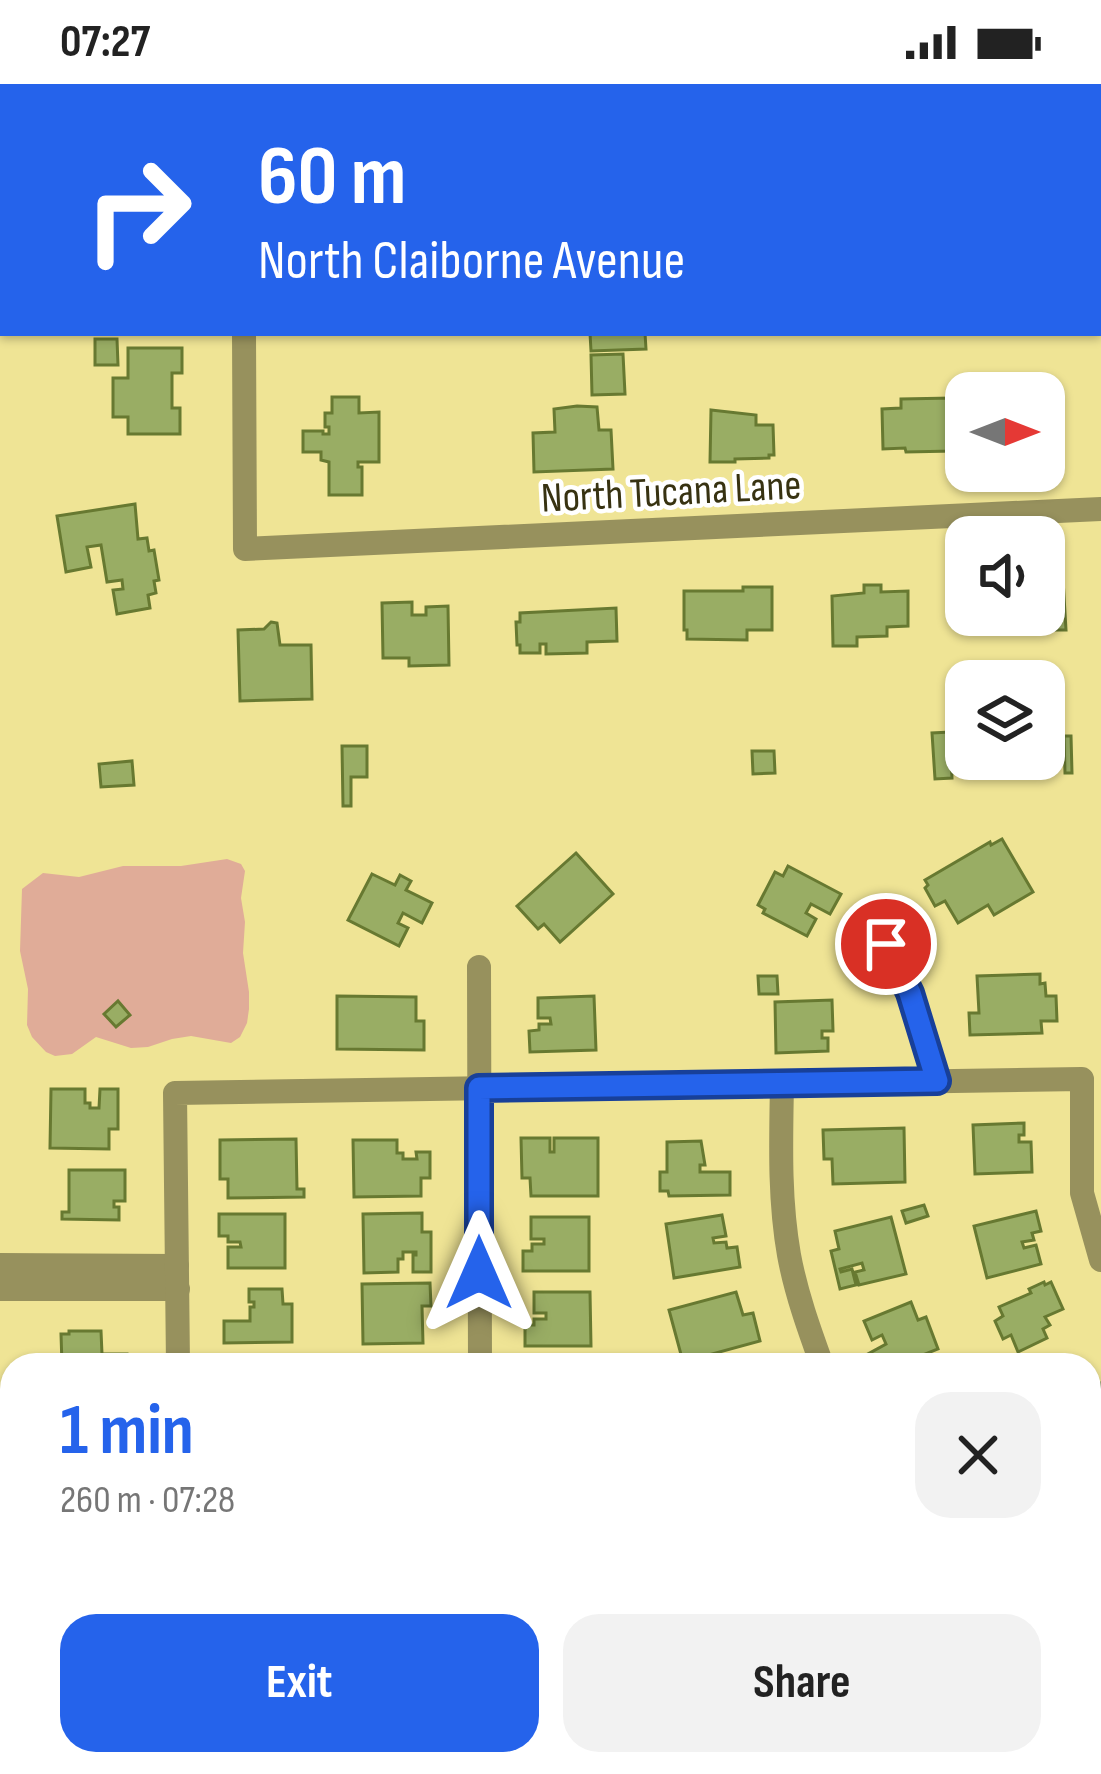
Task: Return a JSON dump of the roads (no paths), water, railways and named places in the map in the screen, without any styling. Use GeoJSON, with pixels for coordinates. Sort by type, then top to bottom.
{"type":"FeatureCollection","features":[{"type":"Feature","properties":{"kind":"street","name":"North Tucana Lane"},"geometry":{"type":"LineString","coordinates":[[244,336],[245,549],[1101,509]]}},
{"type":"Feature","properties":{"kind":"street"},"geometry":{"type":"LineString","coordinates":[[886,944],[910,993],[937,1081]]}},
{"type":"Feature","properties":{"kind":"street"},"geometry":{"type":"LineString","coordinates":[[479,967],[479,1353]]}},
{"type":"Feature","properties":{"kind":"street"},"geometry":{"type":"LineString","coordinates":[[178,1353],[175,1094],[1082,1078],[1082,1193],[1101,1260]]}},
{"type":"Feature","properties":{"kind":"street"},"geometry":{"type":"LineString","coordinates":[[782,1083],[780,1170],[789,1254],[817,1353]]}},
{"type":"Feature","properties":{"kind":"street"},"geometry":{"type":"LineString","coordinates":[[0,1265],[177,1278]]}},
{"type":"Feature","properties":{"kind":"street"},"geometry":{"type":"LineString","coordinates":[[0,1289],[177,1278]]}}]}
